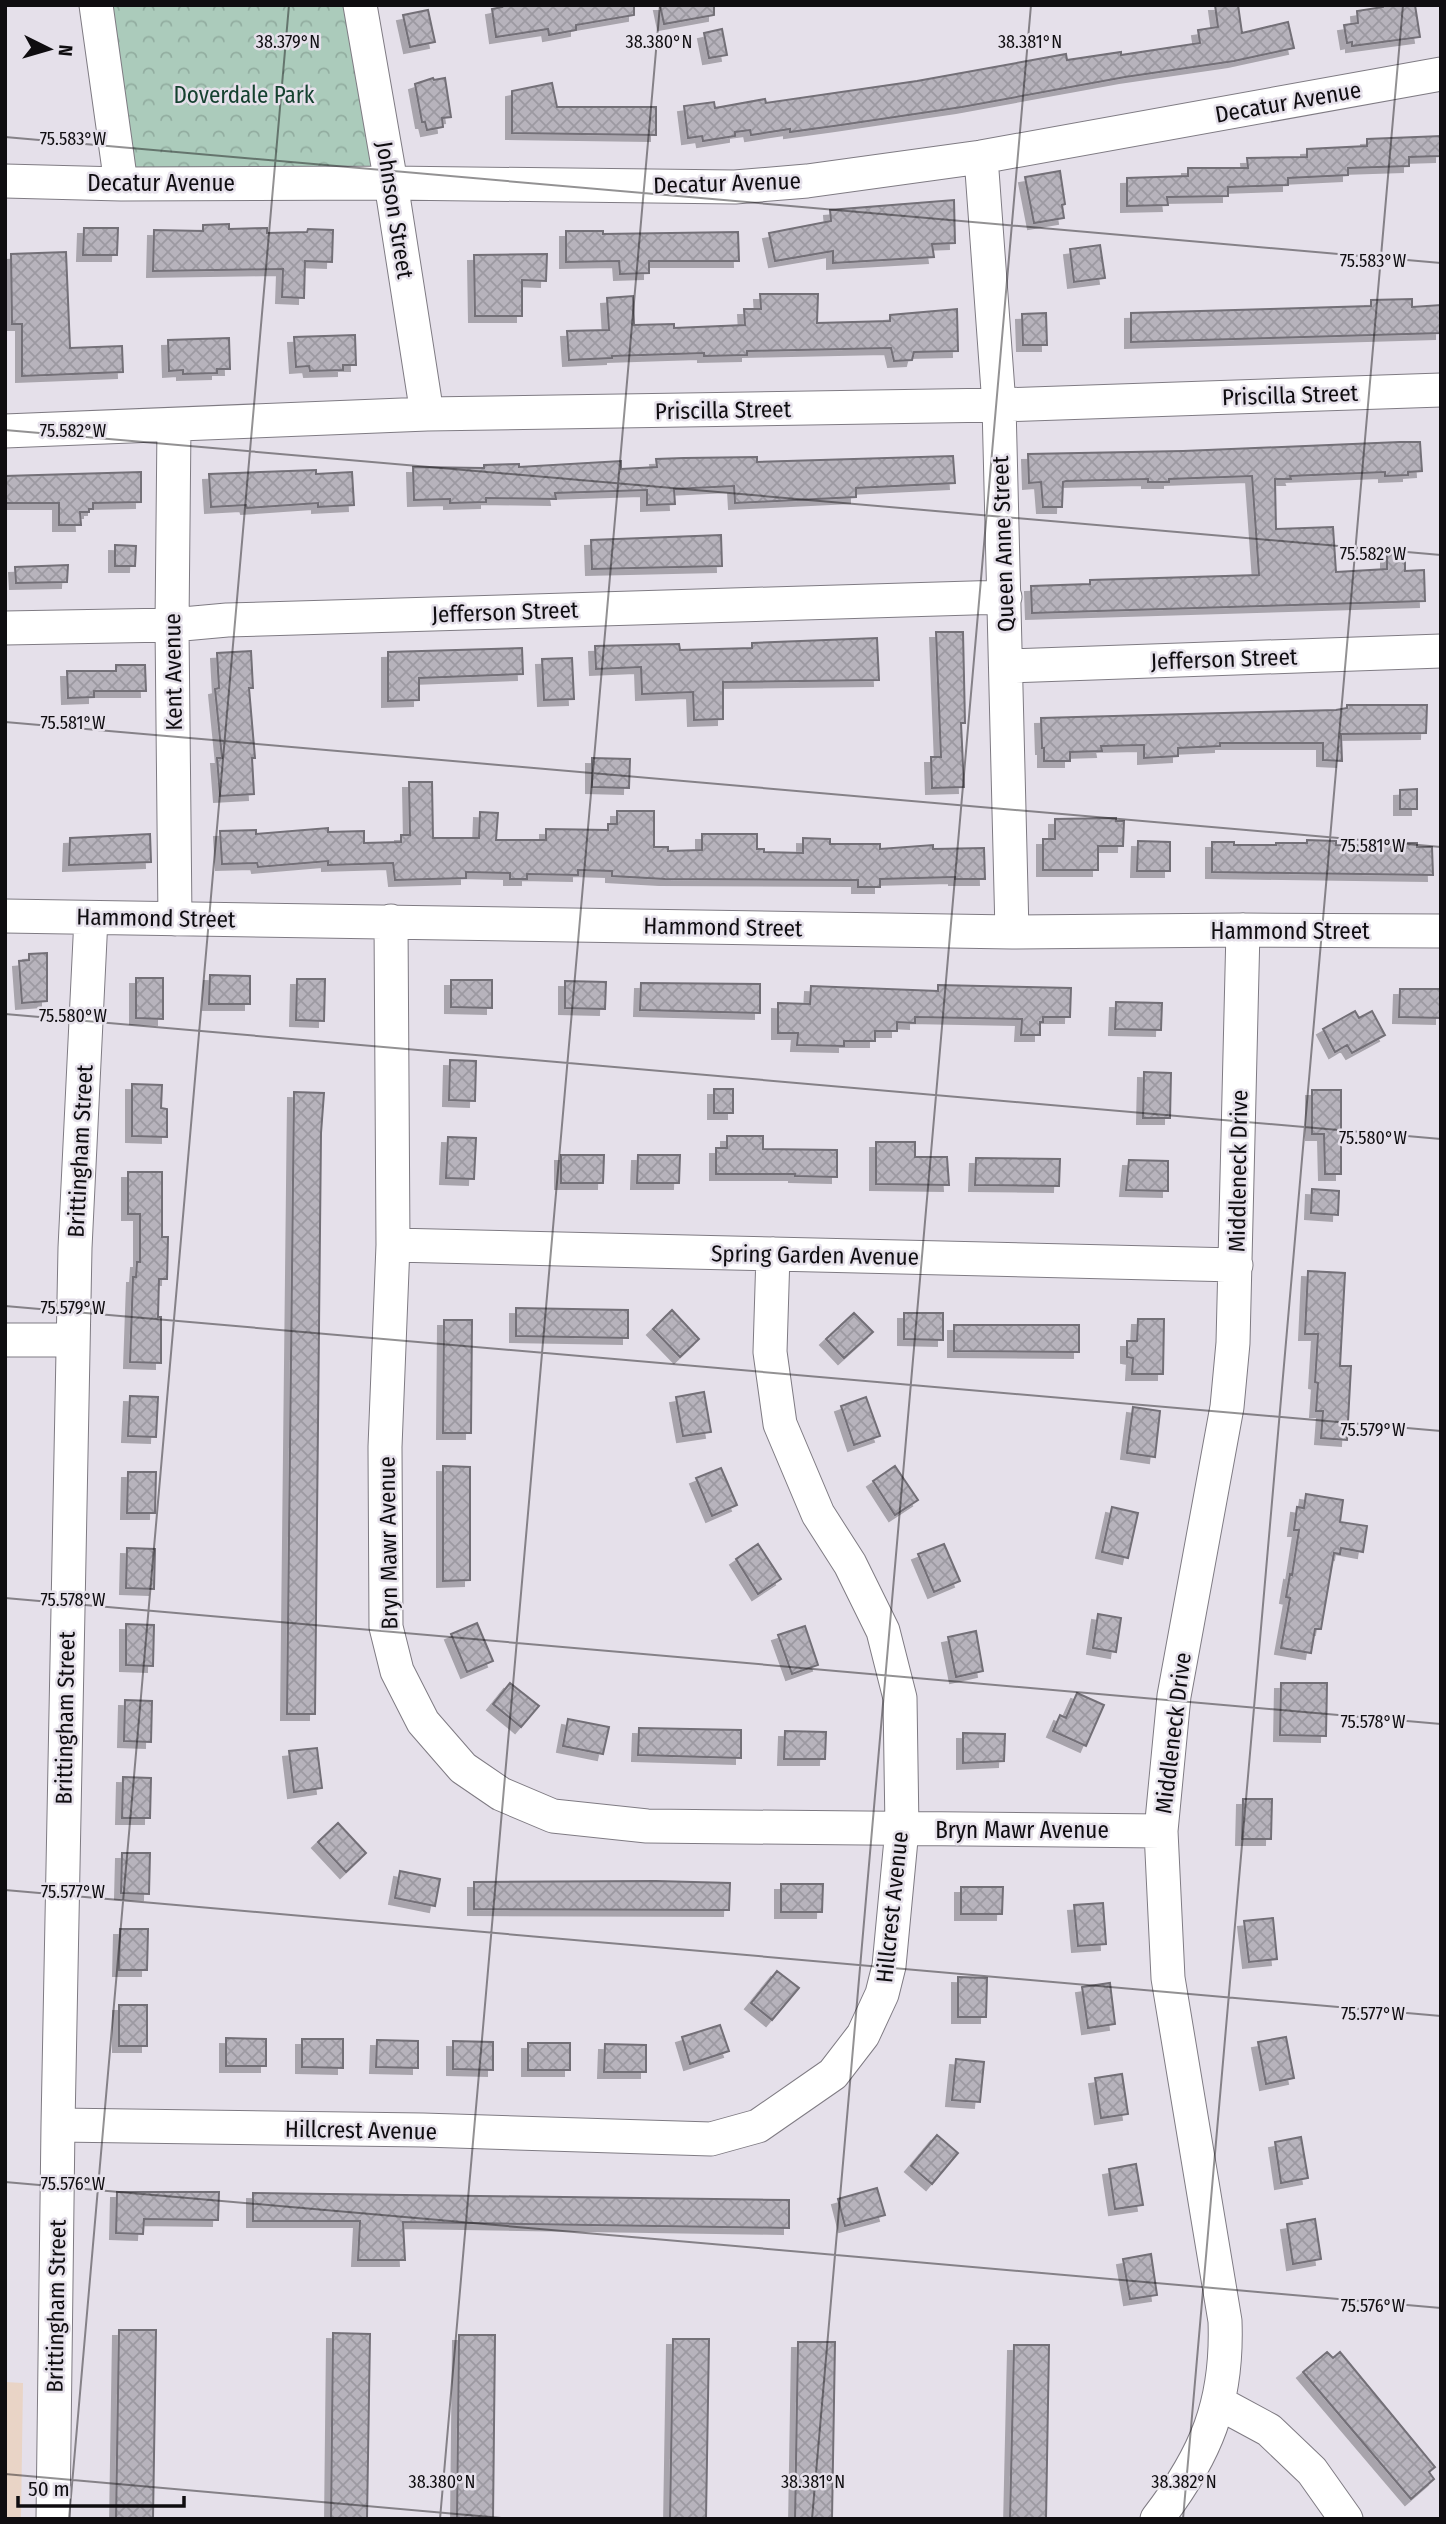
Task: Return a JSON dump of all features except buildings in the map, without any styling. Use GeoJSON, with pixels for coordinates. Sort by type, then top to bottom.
{"type":"FeatureCollection","features":[{"type":"Feature","properties":{"kind":"street"},"geometry":{"type":"LineString","coordinates":[[96,5],[121,184]]}},
{"type":"Feature","properties":{"kind":"street","name":"Johnson Street"},"geometry":{"type":"LineString","coordinates":[[360,5],[427,414]]}},
{"type":"Feature","properties":{"kind":"street","name":"Decatur Avenue"},"geometry":{"type":"LineString","coordinates":[[5,181],[735,187],[807,181],[981,157],[1441,74]]}},
{"type":"Feature","properties":{"kind":"street","name":"Queen Anne Street"},"geometry":{"type":"LineString","coordinates":[[981,157],[999,405],[1012,932]]}},
{"type":"Feature","properties":{"kind":"street","name":"Priscilla Street"},"geometry":{"type":"LineString","coordinates":[[5,431],[427,414],[999,405],[1441,390]]}},
{"type":"Feature","properties":{"kind":"street","name":"Kent Avenue"},"geometry":{"type":"LineString","coordinates":[[174,425],[172,625],[175,919]]}},
{"type":"Feature","properties":{"kind":"street","name":"Jefferson Street"},"geometry":{"type":"LineString","coordinates":[[5,628],[172,625],[227,620],[1005,597]]}},
{"type":"Feature","properties":{"kind":"street","name":"Jefferson Street"},"geometry":{"type":"LineString","coordinates":[[1006,666],[1441,651]]}},
{"type":"Feature","properties":{"kind":"street","name":"Hammond Street"},"geometry":{"type":"LineString","coordinates":[[5,915],[1012,932],[1441,931]]}},
{"type":"Feature","properties":{"kind":"street","name":"Brittingham Street"},"geometry":{"type":"LineString","coordinates":[[53,2519],[75,1248],[91,918]]}},
{"type":"Feature","properties":{"kind":"street","name":"Bryn Mawr Avenue"},"geometry":{"type":"LineString","coordinates":[[391,921],[393,1245],[385,1447],[386,1627],[397,1671],[423,1722],[463,1768],[501,1794],[553,1816],[647,1826],[1161,1831]]}},
{"type":"Feature","properties":{"kind":"street","name":"Middleneck Drive"},"geometry":{"type":"LineString","coordinates":[[1157,2519],[1176,2494],[1203,2448],[1219,2403],[1224,2363],[1225,2321],[1168,1978],[1161,1831],[1174,1696],[1227,1407],[1233,1343],[1243,930]]}},
{"type":"Feature","properties":{"kind":"street","name":"Spring Garden Avenue"},"geometry":{"type":"LineString","coordinates":[[393,1245],[1236,1265]]}},
{"type":"Feature","properties":{"kind":"street","name":"Hillcrest Avenue"},"geometry":{"type":"LineString","coordinates":[[58,2125],[423,2130],[711,2139],[758,2126],[833,2074],[863,2035],[881,1994],[889,1966],[902,1829],[900,1698],[883,1630],[850,1564],[818,1514],[780,1424],[770,1352],[773,1254]]}},
{"type":"Feature","properties":{"kind":"street"},"geometry":{"type":"LineString","coordinates":[[5,1339],[74,1339]]}},
{"type":"Feature","properties":{"kind":"street"},"geometry":{"type":"LineString","coordinates":[[1219,2403],[1269,2430],[1312,2471],[1346,2519]]}},
{"type":"Feature","properties":{"kind":"shaded area"},"geometry":{"type":"Polygon","coordinates":[[[5,2382],[23,2383],[21,2519],[5,2519],[5,2382]]]}},
{"type":"Feature","properties":{"kind":"green space","name":"Doverdale Park"},"geometry":{"type":"Polygon","coordinates":[[[96,5],[360,5],[391,183],[121,184],[96,5]]]}}]}
